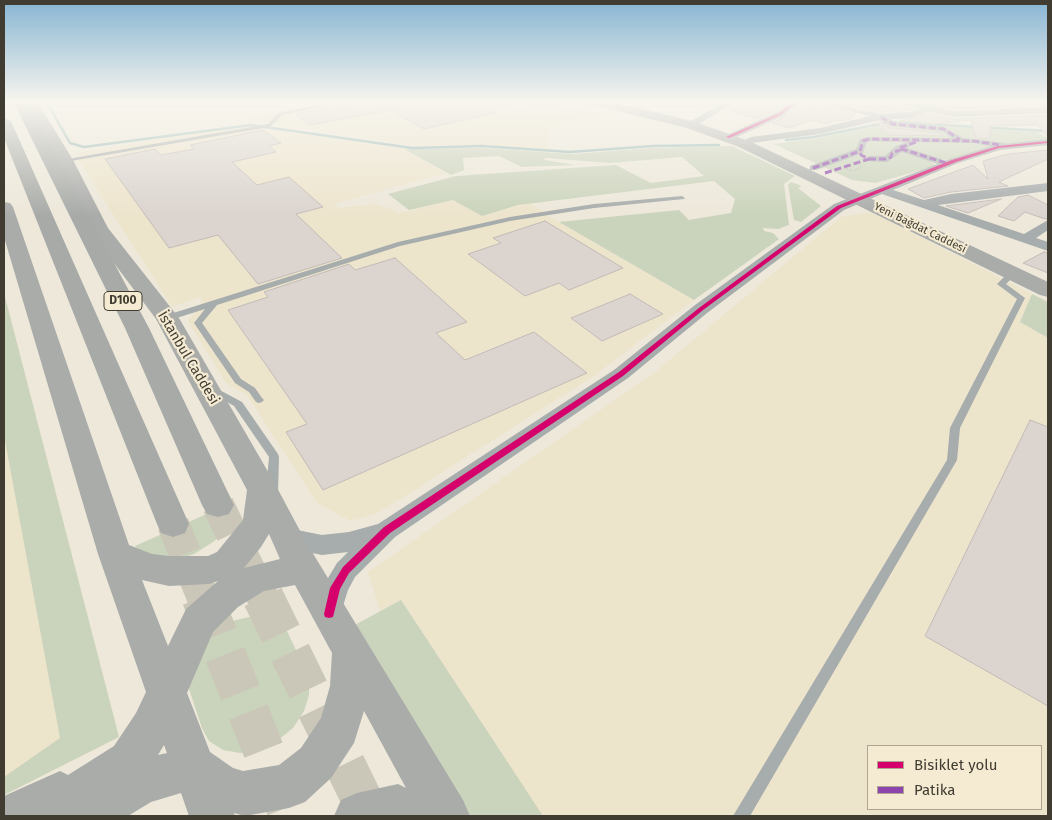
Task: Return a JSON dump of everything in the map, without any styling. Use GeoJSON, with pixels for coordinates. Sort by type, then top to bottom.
{"type":"FeatureCollection","features":[{"type":"Feature","properties":{"kind":"highway","name":"D100"},"geometry":{"type":"LineString","coordinates":[[12,139],[174,524]]}},
{"type":"Feature","properties":{"kind":"highway","name":"D100"},"geometry":{"type":"LineString","coordinates":[[44,139],[56,158],[137,328],[218,505]]}},
{"type":"Feature","properties":{"kind":"main road","name":"İstanbul Caddesi"},"geometry":{"type":"LineString","coordinates":[[47,139],[56,158],[84,200],[99,230],[167,318],[329,614],[447,816]]}},
{"type":"Feature","properties":{"kind":"main road","name":"Yeni Bağdat Caddesi"},"geometry":{"type":"LineString","coordinates":[[742,139],[799,168],[870,194],[1013,273],[1048,290]]}},
{"type":"Feature","properties":{"kind":"main road","name":"Yeni Bağdat Caddesi"},"geometry":{"type":"LineString","coordinates":[[743,139],[870,194],[1048,281]]}},
{"type":"Feature","properties":{"kind":"main road"},"geometry":{"type":"LineString","coordinates":[[4,207],[115,554],[212,816]]}},
{"type":"Feature","properties":{"kind":"main road"},"geometry":{"type":"LineString","coordinates":[[115,554],[148,568],[169,571],[209,570],[229,562],[249,538],[259,522],[267,498]]}},
{"type":"Feature","properties":{"kind":"main road"},"geometry":{"type":"LineString","coordinates":[[44,816],[128,760],[151,728],[182,655],[199,621],[225,596],[243,584],[261,577],[305,570]]}},
{"type":"Feature","properties":{"kind":"main road"},"geometry":{"type":"LineString","coordinates":[[84,816],[138,785],[162,776],[195,768],[220,786],[243,794],[289,786],[316,764],[339,728],[350,686],[352,653]]}},
{"type":"Feature","properties":{"kind":"main road"},"geometry":{"type":"LineString","coordinates":[[12,816],[128,760]]}},
{"type":"Feature","properties":{"kind":"main road"},"geometry":{"type":"LineString","coordinates":[[357,816],[398,807],[419,816]]}},
{"type":"Feature","properties":{"kind":"street"},"geometry":{"type":"LineString","coordinates":[[867,139],[862,140],[860,151],[861,155],[869,159]]}},
{"type":"Feature","properties":{"kind":"street"},"geometry":{"type":"LineString","coordinates":[[902,149],[899,148],[922,139]]}},
{"type":"Feature","properties":{"kind":"street"},"geometry":{"type":"LineString","coordinates":[[933,139],[992,142],[1005,146]]}},
{"type":"Feature","properties":{"kind":"street"},"geometry":{"type":"LineString","coordinates":[[329,614],[335,588],[346,570],[387,530],[621,374],[700,309],[839,207],[947,164],[1005,146],[1048,142]]}},
{"type":"Feature","properties":{"kind":"street"},"geometry":{"type":"LineString","coordinates":[[819,171],[869,159],[886,159],[891,157],[892,153],[902,149],[947,164]]}},
{"type":"Feature","properties":{"kind":"street"},"geometry":{"type":"LineString","coordinates":[[819,171],[860,151]]}},
{"type":"Feature","properties":{"kind":"street"},"geometry":{"type":"LineString","coordinates":[[923,204],[951,198],[1048,187]]}},
{"type":"Feature","properties":{"kind":"street"},"geometry":{"type":"LineString","coordinates":[[870,194],[923,204],[1048,247]]}},
{"type":"Feature","properties":{"kind":"street"},"geometry":{"type":"LineString","coordinates":[[1026,239],[1048,224]]}},
{"type":"Feature","properties":{"kind":"street"},"geometry":{"type":"LineString","coordinates":[[287,538],[322,544],[338,543],[349,542],[387,530]]}},
{"type":"Feature","properties":{"kind":"street"},"geometry":{"type":"LineString","coordinates":[[305,570],[338,543]]}},
{"type":"Feature","properties":{"kind":"lane"},"geometry":{"type":"LineString","coordinates":[[56,158],[176,139]]}},
{"type":"Feature","properties":{"kind":"lane"},"geometry":{"type":"LineString","coordinates":[[167,318],[417,240],[510,219],[594,206],[682,198]]}},
{"type":"Feature","properties":{"kind":"lane"},"geometry":{"type":"LineString","coordinates":[[741,816],[952,460],[955,428],[1021,298],[1001,284],[1013,273]]}},
{"type":"Feature","properties":{"kind":"lane"},"geometry":{"type":"LineString","coordinates":[[214,303],[198,323],[238,381],[252,390],[259,400]]}},
{"type":"Feature","properties":{"kind":"shaded area"},"geometry":{"type":"Polygon","coordinates":[[[158,139],[339,139],[404,149],[445,173],[334,204],[338,208],[377,204],[400,213],[453,200],[482,216],[531,203],[555,220],[694,300],[594,376],[378,513],[350,521],[317,503],[247,395],[226,383],[188,321],[203,301],[199,297],[172,307],[74,153],[158,139]]]}},
{"type":"Feature","properties":{"kind":"shaded area"},"geometry":{"type":"Polygon","coordinates":[[[371,139],[549,139],[548,150],[482,145],[413,146],[371,139]]]}},
{"type":"Feature","properties":{"kind":"shaded area"},"geometry":{"type":"Polygon","coordinates":[[[871,212],[1032,294],[1020,322],[1048,338],[1048,816],[468,816],[353,626],[380,611],[368,572],[655,372],[841,217],[871,212]]]}},
{"type":"Feature","properties":{"kind":"shaded area"},"geometry":{"type":"Polygon","coordinates":[[[4,293],[119,737],[4,795],[4,293]]]}},
{"type":"Feature","properties":{"kind":"green space"},"geometry":{"type":"Polygon","coordinates":[[[809,139],[1048,139],[1048,141],[1010,144],[950,160],[938,159],[931,161],[936,166],[875,183],[852,180],[774,144],[809,139]]]}},
{"type":"Feature","properties":{"kind":"green space"},"geometry":{"type":"Polygon","coordinates":[[[732,146],[795,176],[784,184],[789,225],[778,229],[763,228],[764,231],[773,233],[779,239],[694,300],[559,222],[679,210],[689,220],[731,213],[735,199],[714,181],[518,205],[482,216],[453,200],[409,210],[388,194],[456,176],[616,165],[651,183],[704,176],[682,157],[610,163],[545,158],[544,160],[575,165],[522,167],[499,156],[463,158],[464,170],[451,175],[404,149],[484,148],[572,154],[652,148],[732,146]]]}},
{"type":"Feature","properties":{"kind":"green space"},"geometry":{"type":"Polygon","coordinates":[[[791,182],[802,186],[798,188],[821,206],[801,222],[794,220],[788,185],[791,182]]]}},
{"type":"Feature","properties":{"kind":"green space"},"geometry":{"type":"Polygon","coordinates":[[[4,293],[119,737],[4,795],[4,777],[60,738],[4,435],[4,293]]]}},
{"type":"Feature","properties":{"kind":"green space"},"geometry":{"type":"Polygon","coordinates":[[[1032,294],[1048,302],[1048,338],[1020,322],[1032,294]]]}},
{"type":"Feature","properties":{"kind":"green space"},"geometry":{"type":"Polygon","coordinates":[[[229,504],[229,521],[224,532],[213,542],[194,554],[179,559],[140,554],[135,546],[229,504]]]}},
{"type":"Feature","properties":{"kind":"green space"},"geometry":{"type":"Polygon","coordinates":[[[401,600],[543,816],[468,816],[353,626],[401,600]]]}},
{"type":"Feature","properties":{"kind":"green space"},"geometry":{"type":"Polygon","coordinates":[[[249,617],[264,617],[277,622],[287,631],[309,678],[309,695],[304,711],[293,728],[277,741],[258,750],[240,753],[223,750],[209,741],[202,728],[188,686],[203,641],[216,629],[232,621],[249,617]]]}},
{"type":"Feature","properties":{"kind":"building"},"geometry":{"type":"Polygon","coordinates":[[[218,139],[276,139],[281,143],[269,146],[276,152],[232,162],[257,185],[289,177],[323,207],[296,214],[342,258],[258,284],[218,235],[169,248],[105,159],[155,149],[161,155],[194,149],[190,145],[218,139]]]}},
{"type":"Feature","properties":{"kind":"building"},"geometry":{"type":"Polygon","coordinates":[[[1048,150],[1048,159],[999,182],[1008,186],[951,192],[924,198],[908,189],[973,165],[988,179],[983,161],[1008,154],[1048,150]]]}},
{"type":"Feature","properties":{"kind":"building"},"geometry":{"type":"Polygon","coordinates":[[[1028,195],[1048,205],[1048,218],[1045,219],[1025,212],[1014,221],[998,216],[1018,197],[1028,195]]]}},
{"type":"Feature","properties":{"kind":"building"},"geometry":{"type":"Polygon","coordinates":[[[1001,199],[968,213],[946,206],[1001,199]]]}},
{"type":"Feature","properties":{"kind":"building"},"geometry":{"type":"Polygon","coordinates":[[[545,221],[623,268],[569,290],[559,283],[525,296],[468,254],[501,243],[493,238],[545,221]]]}},
{"type":"Feature","properties":{"kind":"building"},"geometry":{"type":"Polygon","coordinates":[[[1044,252],[1048,253],[1048,273],[1023,263],[1044,252]]]}},
{"type":"Feature","properties":{"kind":"building"},"geometry":{"type":"Polygon","coordinates":[[[395,258],[467,322],[436,333],[465,360],[534,332],[587,373],[323,490],[286,432],[307,424],[228,310],[268,297],[264,292],[349,264],[355,270],[395,258]]]}},
{"type":"Feature","properties":{"kind":"building"},"geometry":{"type":"Polygon","coordinates":[[[630,294],[663,314],[602,341],[571,318],[630,294]]]}},
{"type":"Feature","properties":{"kind":"building"},"geometry":{"type":"Polygon","coordinates":[[[1030,420],[1048,427],[1048,706],[925,636],[1030,420]]]}},
{"type":"Feature","properties":{"kind":"waterway"},"geometry":{"type":"LineString","coordinates":[[68,139],[70,143],[84,147],[143,139]]}},
{"type":"Feature","properties":{"kind":"waterway"},"geometry":{"type":"LineString","coordinates":[[351,139],[412,148],[482,146],[570,152],[653,146],[719,145]]}},
{"type":"Feature","properties":{"kind":"waterway"},"geometry":{"type":"LineString","coordinates":[[786,140],[793,139]]}},
{"type":"Feature","properties":{"kind":"tunnel"},"geometry":{"type":"LineString","coordinates":[[218,505],[263,598]]}},
{"type":"Feature","properties":{"kind":"tunnel"},"geometry":{"type":"LineString","coordinates":[[173,524],[203,598]]}},
{"type":"Feature","properties":{"kind":"tunnel"},"geometry":{"type":"LineString","coordinates":[[202,597],[290,816]]}},
{"type":"Feature","properties":{"kind":"tunnel"},"geometry":{"type":"LineString","coordinates":[[263,597],[370,816]]}},
{"type":"Feature","properties":{"kind":"marked path"},"geometry":{"type":"LineString","coordinates":[[813,168],[860,151],[863,141],[868,139]]}},
{"type":"Feature","properties":{"kind":"marked path"},"geometry":{"type":"LineString","coordinates":[[883,139],[974,141],[1001,145]]}},
{"type":"Feature","properties":{"kind":"marked path"},"geometry":{"type":"LineString","coordinates":[[916,142],[899,148],[946,163]]}},
{"type":"Feature","properties":{"kind":"marked path"},"geometry":{"type":"LineString","coordinates":[[869,159],[887,159],[891,157],[892,153],[902,149]]}},
{"type":"Feature","properties":{"kind":"marked path"},"geometry":{"type":"LineString","coordinates":[[825,173],[869,159],[861,155],[860,151]]}},
{"type":"Feature","properties":{"kind":"cycle path"},"geometry":{"type":"LineString","coordinates":[[329,614],[335,588],[346,570],[387,530],[621,374],[701,309],[839,207],[954,161],[999,147],[1048,142]]}}]}
